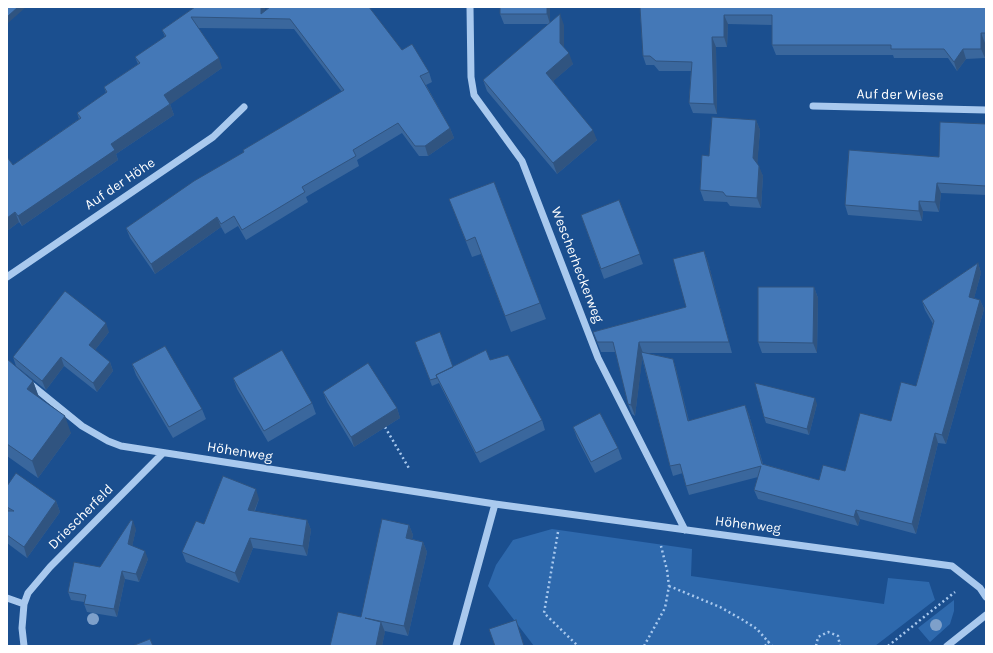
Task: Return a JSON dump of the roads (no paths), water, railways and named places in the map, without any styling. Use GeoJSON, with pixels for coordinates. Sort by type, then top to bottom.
{"type":"FeatureCollection","features":[{"type":"Feature","properties":{"kind":"street","name":"Wescherheckerweg"},"geometry":{"type":"LineString","coordinates":[[470,7],[471,77],[474,95],[522,161],[598,358],[685,530]]}},
{"type":"Feature","properties":{"kind":"street","name":"Auf der Wiese"},"geometry":{"type":"LineString","coordinates":[[813,106],[986,110]]}},
{"type":"Feature","properties":{"kind":"street","name":"Auf der Höhe"},"geometry":{"type":"LineString","coordinates":[[7,278],[213,137],[244,107]]}},
{"type":"Feature","properties":{"kind":"street","name":"Höhenweg"},"geometry":{"type":"LineString","coordinates":[[24,380],[95,434],[121,446],[495,504],[952,566],[970,580],[986,597]]}},
{"type":"Feature","properties":{"kind":"street","name":"Driescherfeld"},"geometry":{"type":"LineString","coordinates":[[24,646],[22,628],[24,604],[28,593],[50,567],[163,453]]}},
{"type":"Feature","properties":{"kind":"street"},"geometry":{"type":"LineString","coordinates":[[456,646],[495,504]]}},
{"type":"Feature","properties":{"kind":"street"},"geometry":{"type":"LineString","coordinates":[[7,598],[24,604]]}},
{"type":"Feature","properties":{"kind":"street"},"geometry":{"type":"LineString","coordinates":[[946,646],[986,615]]}}]}
